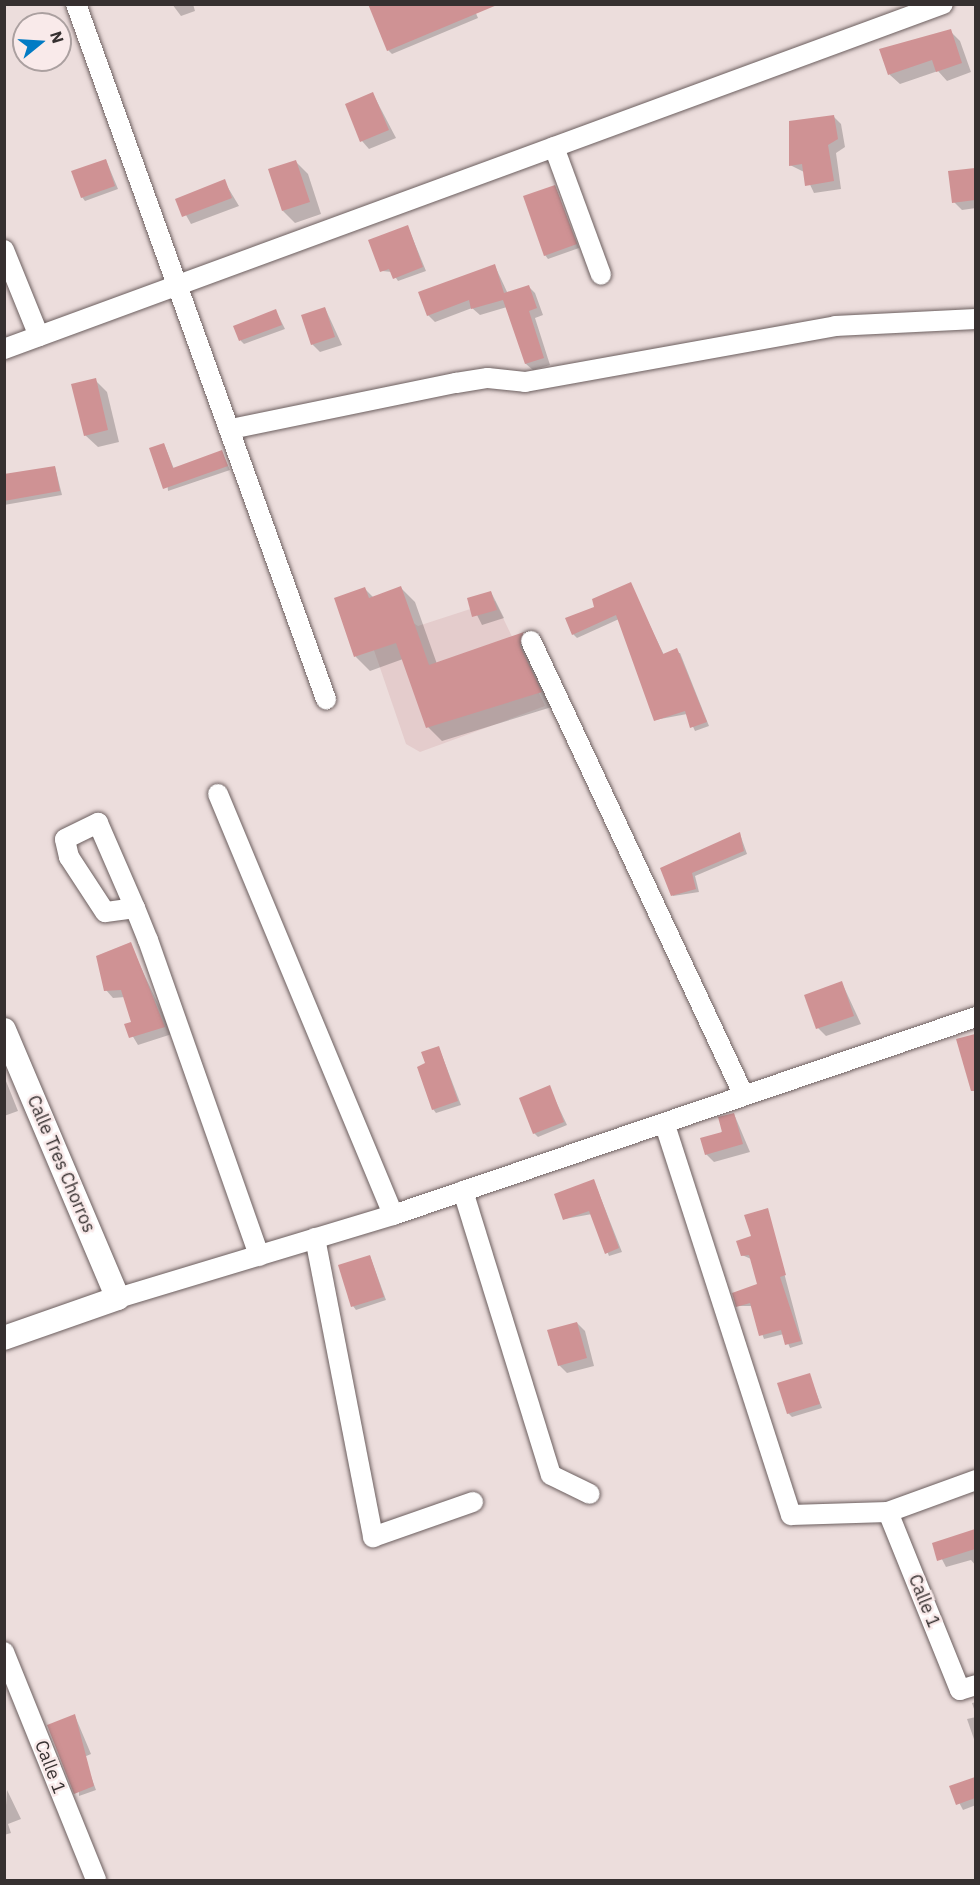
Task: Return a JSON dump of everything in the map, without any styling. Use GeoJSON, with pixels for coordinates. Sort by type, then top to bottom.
{"type":"FeatureCollection","features":[{"type":"Feature","properties":{"kind":"main road","name":"Calle Tres Chorros"},"geometry":{"type":"LineString","coordinates":[[4,1030],[118,1298]]}},
{"type":"Feature","properties":{"kind":"main road"},"geometry":{"type":"LineString","coordinates":[[4,1338],[118,1298]]}},
{"type":"Feature","properties":{"kind":"street"},"geometry":{"type":"LineString","coordinates":[[76,4],[180,283],[326,699]]}},
{"type":"Feature","properties":{"kind":"street"},"geometry":{"type":"LineString","coordinates":[[4,349],[942,4]]}},
{"type":"Feature","properties":{"kind":"street"},"geometry":{"type":"LineString","coordinates":[[554,147],[601,275]]}},
{"type":"Feature","properties":{"kind":"street"},"geometry":{"type":"LineString","coordinates":[[4,250],[39,336]]}},
{"type":"Feature","properties":{"kind":"street"},"geometry":{"type":"LineString","coordinates":[[231,429],[456,383],[488,378],[525,382],[835,326],[975,319]]}},
{"type":"Feature","properties":{"kind":"street"},"geometry":{"type":"LineString","coordinates":[[531,641],[744,1096]]}},
{"type":"Feature","properties":{"kind":"street"},"geometry":{"type":"LineString","coordinates":[[218,794],[393,1215]]}},
{"type":"Feature","properties":{"kind":"street"},"geometry":{"type":"LineString","coordinates":[[135,908],[259,1256]]}},
{"type":"Feature","properties":{"kind":"street"},"geometry":{"type":"LineString","coordinates":[[118,1298],[393,1215],[665,1125],[975,1017]]}},
{"type":"Feature","properties":{"kind":"street"},"geometry":{"type":"LineString","coordinates":[[665,1125],[791,1515],[888,1512],[975,1480]]}},
{"type":"Feature","properties":{"kind":"street"},"geometry":{"type":"LineString","coordinates":[[463,1191],[551,1475],[590,1494]]}},
{"type":"Feature","properties":{"kind":"street"},"geometry":{"type":"LineString","coordinates":[[315,1238],[373,1537],[473,1502]]}},
{"type":"Feature","properties":{"kind":"street","name":"Calle 1"},"geometry":{"type":"LineString","coordinates":[[888,1512],[968,1688]]}},
{"type":"Feature","properties":{"kind":"street","name":"Calle 1"},"geometry":{"type":"LineString","coordinates":[[4,1652],[96,1881]]}},
{"type":"Feature","properties":{"kind":"shaded area"},"geometry":{"type":"Polygon","coordinates":[[[495,601],[545,706],[420,752],[406,744],[361,612],[390,608],[418,626],[495,601]]]}},
{"type":"Feature","properties":{"kind":"building"},"geometry":{"type":"Polygon","coordinates":[[[368,4],[497,4],[497,5],[387,51],[368,4]]]}},
{"type":"Feature","properties":{"kind":"building"},"geometry":{"type":"Polygon","coordinates":[[[951,29],[962,63],[936,72],[932,60],[888,75],[879,49],[951,29]]]}},
{"type":"Feature","properties":{"kind":"building"},"geometry":{"type":"Polygon","coordinates":[[[373,92],[389,130],[360,142],[345,104],[373,92]]]}},
{"type":"Feature","properties":{"kind":"building"},"geometry":{"type":"Polygon","coordinates":[[[834,115],[838,139],[828,145],[834,181],[805,186],[802,164],[789,166],[789,121],[834,115]]]}},
{"type":"Feature","properties":{"kind":"building"},"geometry":{"type":"Polygon","coordinates":[[[106,159],[115,186],[81,198],[71,171],[106,159]]]}},
{"type":"Feature","properties":{"kind":"building"},"geometry":{"type":"Polygon","coordinates":[[[296,160],[310,202],[282,211],[268,169],[296,160]]]}},
{"type":"Feature","properties":{"kind":"building"},"geometry":{"type":"Polygon","coordinates":[[[975,168],[975,200],[952,203],[948,171],[975,168]]]}},
{"type":"Feature","properties":{"kind":"building"},"geometry":{"type":"Polygon","coordinates":[[[225,179],[232,198],[182,217],[175,199],[225,179]]]}},
{"type":"Feature","properties":{"kind":"building"},"geometry":{"type":"Polygon","coordinates":[[[555,185],[577,244],[544,256],[523,196],[555,185]]]}},
{"type":"Feature","properties":{"kind":"building"},"geometry":{"type":"Polygon","coordinates":[[[408,225],[423,267],[393,279],[389,269],[380,272],[368,240],[408,225]]]}},
{"type":"Feature","properties":{"kind":"building"},"geometry":{"type":"Polygon","coordinates":[[[495,264],[504,293],[529,285],[537,308],[529,311],[544,358],[525,364],[503,300],[471,309],[469,300],[427,316],[418,292],[495,264]]]}},
{"type":"Feature","properties":{"kind":"building"},"geometry":{"type":"Polygon","coordinates":[[[325,307],[335,337],[311,345],[301,315],[325,307]]]}},
{"type":"Feature","properties":{"kind":"building"},"geometry":{"type":"Polygon","coordinates":[[[276,309],[282,325],[239,341],[233,326],[276,309]]]}},
{"type":"Feature","properties":{"kind":"building"},"geometry":{"type":"Polygon","coordinates":[[[96,378],[108,430],[84,436],[71,384],[96,378]]]}},
{"type":"Feature","properties":{"kind":"building"},"geometry":{"type":"Polygon","coordinates":[[[164,443],[173,468],[222,450],[228,466],[163,489],[149,448],[164,443]]]}},
{"type":"Feature","properties":{"kind":"building"},"geometry":{"type":"Polygon","coordinates":[[[55,466],[60,491],[4,501],[4,474],[55,466]]]}},
{"type":"Feature","properties":{"kind":"building"},"geometry":{"type":"Polygon","coordinates":[[[631,582],[663,654],[677,648],[707,722],[690,728],[685,711],[654,721],[616,615],[572,635],[565,618],[594,607],[592,599],[631,582]]]}},
{"type":"Feature","properties":{"kind":"building"},"geometry":{"type":"Polygon","coordinates":[[[401,586],[429,665],[524,632],[520,646],[542,692],[426,728],[396,643],[354,657],[334,598],[365,587],[369,598],[401,586]]]}},
{"type":"Feature","properties":{"kind":"building"},"geometry":{"type":"Polygon","coordinates":[[[491,591],[497,610],[472,617],[467,598],[491,591]]]}},
{"type":"Feature","properties":{"kind":"building"},"geometry":{"type":"Polygon","coordinates":[[[740,832],[744,851],[692,873],[696,889],[671,896],[660,868],[740,832]]]}},
{"type":"Feature","properties":{"kind":"building"},"geometry":{"type":"Polygon","coordinates":[[[131,942],[165,1027],[129,1038],[124,1024],[131,1022],[121,990],[104,991],[96,956],[131,942]]]}},
{"type":"Feature","properties":{"kind":"building"},"geometry":{"type":"Polygon","coordinates":[[[842,981],[854,1016],[816,1029],[804,995],[842,981]]]}},
{"type":"Feature","properties":{"kind":"building"},"geometry":{"type":"Polygon","coordinates":[[[975,1034],[975,1091],[971,1091],[956,1039],[975,1034]]]}},
{"type":"Feature","properties":{"kind":"building"},"geometry":{"type":"Polygon","coordinates":[[[439,1046],[458,1101],[432,1110],[417,1067],[425,1063],[421,1052],[439,1046]]]}},
{"type":"Feature","properties":{"kind":"building"},"geometry":{"type":"Polygon","coordinates":[[[550,1085],[564,1122],[533,1134],[519,1098],[550,1085]]]}},
{"type":"Feature","properties":{"kind":"building"},"geometry":{"type":"Polygon","coordinates":[[[734,1113],[743,1144],[705,1155],[700,1138],[722,1132],[718,1117],[734,1113]]]}},
{"type":"Feature","properties":{"kind":"building"},"geometry":{"type":"Polygon","coordinates":[[[594,1179],[619,1248],[605,1254],[589,1211],[563,1220],[554,1194],[594,1179]]]}},
{"type":"Feature","properties":{"kind":"building"},"geometry":{"type":"Polygon","coordinates":[[[768,1208],[786,1275],[780,1277],[801,1341],[785,1345],[781,1330],[759,1336],[750,1303],[736,1307],[732,1293],[757,1284],[749,1255],[741,1256],[736,1241],[751,1236],[744,1215],[768,1208]]]}},
{"type":"Feature","properties":{"kind":"building"},"geometry":{"type":"Polygon","coordinates":[[[370,1255],[384,1297],[351,1307],[338,1265],[370,1255]]]}},
{"type":"Feature","properties":{"kind":"building"},"geometry":{"type":"Polygon","coordinates":[[[577,1322],[587,1358],[558,1366],[547,1330],[577,1322]]]}},
{"type":"Feature","properties":{"kind":"building"},"geometry":{"type":"Polygon","coordinates":[[[810,1373],[820,1404],[787,1414],[777,1383],[810,1373]]]}},
{"type":"Feature","properties":{"kind":"building"},"geometry":{"type":"Polygon","coordinates":[[[975,1529],[975,1549],[937,1561],[932,1543],[975,1529]]]}},
{"type":"Feature","properties":{"kind":"building"},"geometry":{"type":"Polygon","coordinates":[[[75,1714],[94,1786],[74,1794],[47,1725],[75,1714]]]}},
{"type":"Feature","properties":{"kind":"building"},"geometry":{"type":"Polygon","coordinates":[[[975,1777],[975,1798],[956,1805],[949,1786],[975,1777]]]}}]}
